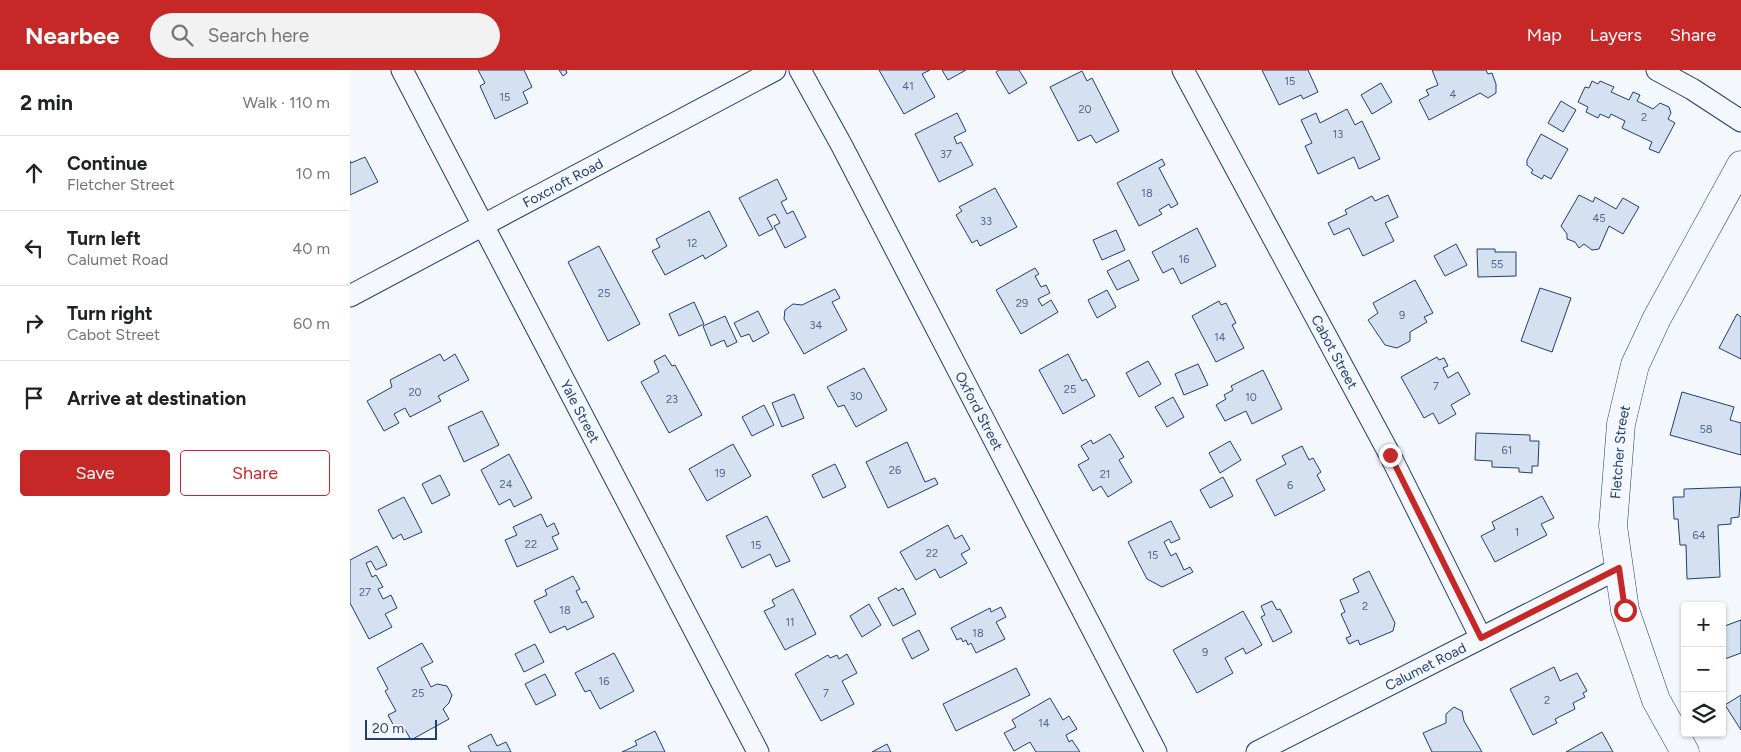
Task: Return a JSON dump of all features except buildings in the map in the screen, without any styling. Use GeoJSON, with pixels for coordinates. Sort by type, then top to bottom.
{"type":"FeatureCollection","features":[{"type":"Feature","properties":{"kind":"street","name":"Yale Street"},"geometry":{"type":"LineString","coordinates":[[402,70],[758,752]]}},
{"type":"Feature","properties":{"kind":"street","name":"Foxcroft Road"},"geometry":{"type":"LineString","coordinates":[[350,296],[775,70]]}},
{"type":"Feature","properties":{"kind":"street","name":"Oxford Street"},"geometry":{"type":"LineString","coordinates":[[800,70],[851,164],[1156,752]]}},
{"type":"Feature","properties":{"kind":"street","name":"Cabot Street"},"geometry":{"type":"LineString","coordinates":[[1183,70],[1390,455],[1481,638]]}},
{"type":"Feature","properties":{"kind":"street"},"geometry":{"type":"LineString","coordinates":[[1656,70],[1692,89],[1741,121]]}},
{"type":"Feature","properties":{"kind":"street","name":"Fletcher Street"},"geometry":{"type":"LineString","coordinates":[[1685,752],[1656,700],[1625,610],[1613,526],[1621,424],[1635,365],[1657,318],[1741,165]]}},
{"type":"Feature","properties":{"kind":"street","name":"Calumet Road"},"geometry":{"type":"LineString","coordinates":[[1258,752],[1619,568]]}},
{"type":"Feature","properties":{"kind":"route"},"geometry":{"type":"LineString","coordinates":[[1390,455],[1481,638],[1619,568],[1625,610]]}}]}
